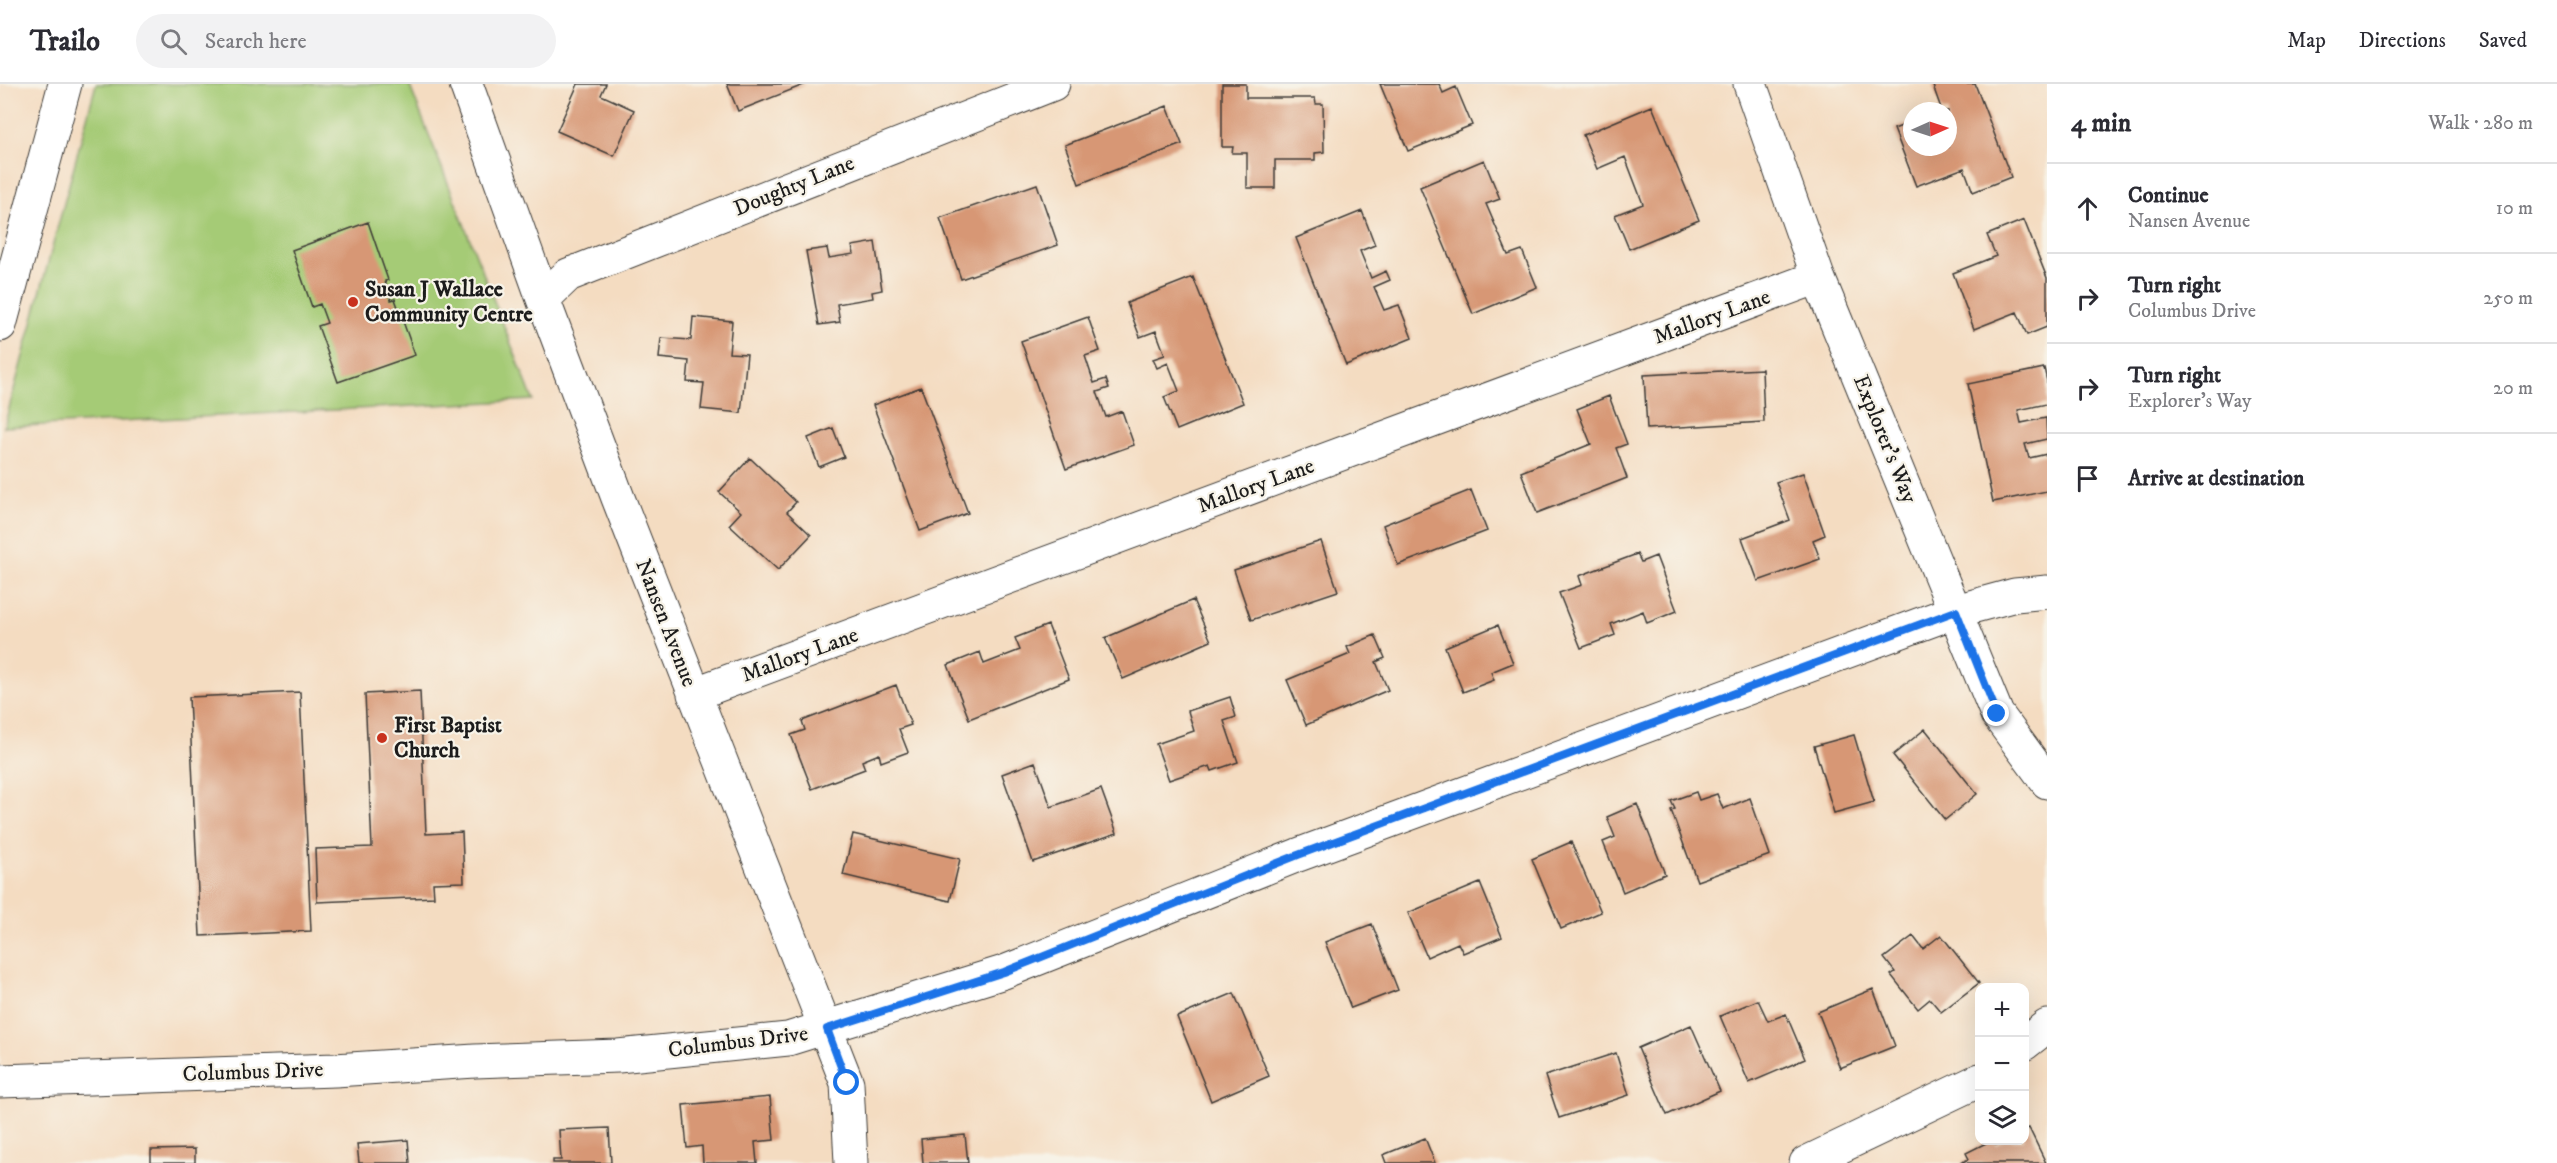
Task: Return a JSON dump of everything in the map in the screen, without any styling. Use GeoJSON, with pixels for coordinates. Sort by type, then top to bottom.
{"type":"FeatureCollection","features":[{"type":"Feature","properties":{"kind":"street"},"geometry":{"type":"LineString","coordinates":[[3,305],[65,84]]}},
{"type":"Feature","properties":{"kind":"street","name":"Nansen Avenue"},"geometry":{"type":"LineString","coordinates":[[466,84],[543,299],[694,694],[847,1083],[851,1163]]}},
{"type":"Feature","properties":{"kind":"street","name":"Doughty Lane"},"geometry":{"type":"LineString","coordinates":[[543,299],[568,275],[1053,84]]}},
{"type":"Feature","properties":{"kind":"street","name":"Explorer's Way"},"geometry":{"type":"LineString","coordinates":[[1750,84],[1818,278],[1997,714],[2047,782]]}},
{"type":"Feature","properties":{"kind":"street","name":"Mallory Lane"},"geometry":{"type":"LineString","coordinates":[[694,694],[1818,278]]}},
{"type":"Feature","properties":{"kind":"street","name":"Columbus Drive"},"geometry":{"type":"LineString","coordinates":[[0,1081],[335,1070],[475,1060],[618,1056],[788,1039],[827,1029],[1004,972],[1298,855],[1956,611],[2015,595],[2047,592]]}},
{"type":"Feature","properties":{"kind":"street"},"geometry":{"type":"LineString","coordinates":[[2029,1041],[2047,1026]]}},
{"type":"Feature","properties":{"kind":"street"},"geometry":{"type":"LineString","coordinates":[[1806,1163],[1975,1082]]}},
{"type":"Feature","properties":{"kind":"green space"},"geometry":{"type":"Polygon","coordinates":[[[96,84],[409,84],[533,400],[4,427],[96,84]]]}},
{"type":"Feature","properties":{"kind":"building"},"geometry":{"type":"Polygon","coordinates":[[[578,84],[606,84],[601,95],[634,110],[614,156],[557,131],[578,84]]]}},
{"type":"Feature","properties":{"kind":"building"},"geometry":{"type":"Polygon","coordinates":[[[727,84],[806,84],[738,111],[727,84]]]}},
{"type":"Feature","properties":{"kind":"building"},"geometry":{"type":"Polygon","coordinates":[[[1222,84],[1246,84],[1246,98],[1315,98],[1316,104],[1323,104],[1324,152],[1315,153],[1315,160],[1275,160],[1275,188],[1247,188],[1247,153],[1232,153],[1233,147],[1222,147],[1222,84]]]}},
{"type":"Feature","properties":{"kind":"building"},"geometry":{"type":"Polygon","coordinates":[[[1380,84],[1439,84],[1443,93],[1456,87],[1472,125],[1408,151],[1380,84]]]}},
{"type":"Feature","properties":{"kind":"building"},"geometry":{"type":"Polygon","coordinates":[[[1975,84],[2011,177],[1973,192],[1964,168],[1916,186],[1904,156],[1957,156],[1957,102],[1939,102],[1933,86],[1975,84]]]}},
{"type":"Feature","properties":{"kind":"building"},"geometry":{"type":"Polygon","coordinates":[[[1167,106],[1182,144],[1079,184],[1065,145],[1167,106]]]}},
{"type":"Feature","properties":{"kind":"building"},"geometry":{"type":"Polygon","coordinates":[[[1652,106],[1699,220],[1629,249],[1615,215],[1643,204],[1625,157],[1597,169],[1583,135],[1652,106]]]}},
{"type":"Feature","properties":{"kind":"building"},"geometry":{"type":"Polygon","coordinates":[[[1903,126],[1903,152],[1894,129],[1903,126]]]}},
{"type":"Feature","properties":{"kind":"building"},"geometry":{"type":"Polygon","coordinates":[[[1484,160],[1500,199],[1486,204],[1508,255],[1522,250],[1537,287],[1473,314],[1420,187],[1484,160]]]}},
{"type":"Feature","properties":{"kind":"building"},"geometry":{"type":"Polygon","coordinates":[[[1037,184],[1058,245],[961,279],[940,218],[1037,184]]]}},
{"type":"Feature","properties":{"kind":"building"},"geometry":{"type":"Polygon","coordinates":[[[1362,211],[1375,245],[1360,251],[1371,278],[1386,271],[1390,280],[1374,287],[1384,310],[1399,305],[1412,338],[1346,365],[1296,238],[1362,211]]]}},
{"type":"Feature","properties":{"kind":"building"},"geometry":{"type":"Polygon","coordinates":[[[2024,220],[2047,278],[2047,327],[2027,335],[2017,312],[1974,329],[1953,273],[1996,256],[1987,235],[2024,220]]]}},
{"type":"Feature","properties":{"kind":"building","name":"Susan J Wallace Community Centre"},"geometry":{"type":"Polygon","coordinates":[[[368,222],[388,280],[385,281],[391,300],[395,299],[415,355],[338,382],[318,326],[327,323],[320,304],[312,307],[292,250],[368,222]]]}},
{"type":"Feature","properties":{"kind":"building"},"geometry":{"type":"Polygon","coordinates":[[[875,242],[882,290],[872,292],[873,298],[837,304],[840,322],[819,325],[806,251],[827,248],[829,258],[854,254],[852,246],[875,242]]]}},
{"type":"Feature","properties":{"kind":"building"},"geometry":{"type":"Polygon","coordinates":[[[1193,277],[1243,403],[1177,430],[1164,397],[1179,391],[1168,363],[1157,368],[1153,359],[1165,355],[1156,331],[1140,337],[1127,303],[1193,277]]]}},
{"type":"Feature","properties":{"kind":"building"},"geometry":{"type":"Polygon","coordinates":[[[693,317],[732,321],[729,353],[747,354],[741,413],[701,409],[704,383],[687,382],[689,361],[659,358],[661,338],[691,340],[693,317]]]}},
{"type":"Feature","properties":{"kind":"building"},"geometry":{"type":"Polygon","coordinates":[[[1088,317],[1100,351],[1085,356],[1094,383],[1106,379],[1109,388],[1097,392],[1106,417],[1122,411],[1134,445],[1066,469],[1021,341],[1088,317]]]}},
{"type":"Feature","properties":{"kind":"building"},"geometry":{"type":"Polygon","coordinates":[[[2044,368],[2047,381],[2047,404],[2018,410],[2021,423],[2046,418],[2047,439],[2025,444],[2029,458],[2047,454],[2047,491],[1993,502],[1968,384],[2044,368]]]}},
{"type":"Feature","properties":{"kind":"building"},"geometry":{"type":"Polygon","coordinates":[[[1762,369],[1764,422],[1647,429],[1644,375],[1762,369]]]}},
{"type":"Feature","properties":{"kind":"building"},"geometry":{"type":"Polygon","coordinates":[[[921,387],[968,513],[920,531],[873,405],[921,387]]]}},
{"type":"Feature","properties":{"kind":"building"},"geometry":{"type":"Polygon","coordinates":[[[1609,396],[1627,444],[1616,448],[1627,478],[1537,513],[1521,472],[1591,444],[1577,409],[1609,396]]]}},
{"type":"Feature","properties":{"kind":"building"},"geometry":{"type":"Polygon","coordinates":[[[833,428],[844,457],[819,467],[808,438],[833,428]]]}},
{"type":"Feature","properties":{"kind":"building"},"geometry":{"type":"Polygon","coordinates":[[[750,458],[796,502],[787,512],[811,535],[778,570],[729,525],[741,512],[719,492],[750,458]]]}},
{"type":"Feature","properties":{"kind":"building"},"geometry":{"type":"Polygon","coordinates":[[[1803,473],[1825,535],[1813,540],[1820,559],[1758,581],[1742,538],[1790,520],[1776,482],[1803,473]]]}},
{"type":"Feature","properties":{"kind":"building"},"geometry":{"type":"Polygon","coordinates":[[[1471,490],[1487,531],[1398,565],[1383,525],[1471,490]]]}},
{"type":"Feature","properties":{"kind":"building"},"geometry":{"type":"Polygon","coordinates":[[[1321,541],[1338,591],[1251,620],[1234,570],[1321,541]]]}},
{"type":"Feature","properties":{"kind":"building"},"geometry":{"type":"Polygon","coordinates":[[[1637,554],[1641,562],[1656,556],[1677,611],[1647,623],[1643,611],[1611,624],[1615,635],[1581,648],[1559,593],[1582,585],[1579,576],[1637,554]]]}},
{"type":"Feature","properties":{"kind":"building"},"geometry":{"type":"Polygon","coordinates":[[[1193,600],[1211,641],[1123,679],[1105,638],[1193,600]]]}},
{"type":"Feature","properties":{"kind":"building"},"geometry":{"type":"Polygon","coordinates":[[[1048,625],[1069,679],[969,719],[948,665],[980,652],[984,664],[1020,650],[1015,638],[1048,625]]]}},
{"type":"Feature","properties":{"kind":"building"},"geometry":{"type":"Polygon","coordinates":[[[1498,625],[1513,663],[1491,672],[1494,680],[1463,692],[1445,647],[1498,625]]]}},
{"type":"Feature","properties":{"kind":"building"},"geometry":{"type":"Polygon","coordinates":[[[1375,635],[1385,658],[1376,662],[1388,690],[1306,725],[1287,680],[1350,654],[1347,647],[1375,635]]]}},
{"type":"Feature","properties":{"kind":"building"},"geometry":{"type":"Polygon","coordinates":[[[896,685],[911,725],[899,729],[908,752],[881,762],[879,754],[862,761],[865,769],[812,789],[791,735],[805,730],[802,721],[896,685]]]}},
{"type":"Feature","properties":{"kind":"building"},"geometry":{"type":"Polygon","coordinates":[[[420,691],[426,834],[462,832],[464,882],[433,883],[434,897],[317,902],[315,849],[372,847],[365,694],[420,691]]]}},
{"type":"Feature","properties":{"kind":"building"},"geometry":{"type":"Polygon","coordinates":[[[300,692],[311,931],[200,936],[189,697],[300,692]]]}},
{"type":"Feature","properties":{"kind":"building"},"geometry":{"type":"Polygon","coordinates":[[[1230,697],[1236,717],[1224,721],[1238,762],[1212,771],[1210,766],[1169,780],[1156,744],[1194,731],[1188,711],[1230,697]]]}},
{"type":"Feature","properties":{"kind":"building"},"geometry":{"type":"Polygon","coordinates":[[[1925,729],[1977,794],[1945,820],[1893,755],[1925,729]]]}},
{"type":"Feature","properties":{"kind":"building"},"geometry":{"type":"Polygon","coordinates":[[[1854,735],[1874,802],[1834,813],[1814,746],[1854,735]]]}},
{"type":"Feature","properties":{"kind":"building"},"geometry":{"type":"Polygon","coordinates":[[[1035,762],[1051,807],[1101,789],[1117,833],[1033,862],[1002,774],[1035,762]]]}},
{"type":"Feature","properties":{"kind":"building"},"geometry":{"type":"Polygon","coordinates":[[[1696,792],[1699,800],[1717,794],[1723,809],[1750,798],[1770,855],[1697,881],[1671,810],[1675,809],[1671,801],[1696,792]]]}},
{"type":"Feature","properties":{"kind":"building"},"geometry":{"type":"Polygon","coordinates":[[[1637,804],[1665,874],[1623,892],[1603,842],[1615,837],[1607,817],[1637,804]]]}},
{"type":"Feature","properties":{"kind":"building"},"geometry":{"type":"Polygon","coordinates":[[[853,834],[960,859],[950,901],[843,875],[853,834]]]}},
{"type":"Feature","properties":{"kind":"building"},"geometry":{"type":"Polygon","coordinates":[[[1571,842],[1601,912],[1561,929],[1532,859],[1571,842]]]}},
{"type":"Feature","properties":{"kind":"building"},"geometry":{"type":"Polygon","coordinates":[[[1480,883],[1502,937],[1463,953],[1458,943],[1427,957],[1408,913],[1480,883]]]}},
{"type":"Feature","properties":{"kind":"building"},"geometry":{"type":"Polygon","coordinates":[[[1372,924],[1398,990],[1351,1008],[1325,942],[1372,924]]]}},
{"type":"Feature","properties":{"kind":"building"},"geometry":{"type":"Polygon","coordinates":[[[1941,935],[1979,983],[1975,983],[1975,986],[1941,1012],[1930,999],[1918,1009],[1891,975],[1895,972],[1884,958],[1913,936],[1923,949],[1941,935]]]}},
{"type":"Feature","properties":{"kind":"building"},"geometry":{"type":"Polygon","coordinates":[[[1873,989],[1895,1046],[1840,1068],[1818,1012],[1873,989]]]}},
{"type":"Feature","properties":{"kind":"building"},"geometry":{"type":"Polygon","coordinates":[[[1234,993],[1269,1076],[1211,1101],[1177,1017],[1234,993]]]}},
{"type":"Feature","properties":{"kind":"building"},"geometry":{"type":"Polygon","coordinates":[[[1758,1000],[1768,1021],[1786,1014],[1805,1059],[1749,1083],[1720,1016],[1758,1000]]]}},
{"type":"Feature","properties":{"kind":"building"},"geometry":{"type":"Polygon","coordinates":[[[1691,1025],[1720,1091],[1667,1115],[1638,1048],[1691,1025]]]}},
{"type":"Feature","properties":{"kind":"building"},"geometry":{"type":"Polygon","coordinates":[[[1616,1053],[1629,1095],[1559,1118],[1545,1076],[1616,1053]]]}},
{"type":"Feature","properties":{"kind":"building"},"geometry":{"type":"Polygon","coordinates":[[[770,1097],[774,1140],[755,1142],[757,1163],[703,1163],[702,1146],[687,1148],[683,1105],[770,1097]]]}},
{"type":"Feature","properties":{"kind":"building"},"geometry":{"type":"Polygon","coordinates":[[[609,1128],[611,1163],[553,1163],[553,1160],[561,1160],[559,1130],[609,1128]]]}},
{"type":"Feature","properties":{"kind":"building"},"geometry":{"type":"Polygon","coordinates":[[[2029,1128],[2046,1163],[1960,1163],[1969,1159],[1966,1153],[1982,1145],[2029,1145],[2029,1128]]]}},
{"type":"Feature","properties":{"kind":"building"},"geometry":{"type":"Polygon","coordinates":[[[965,1135],[968,1163],[923,1163],[921,1139],[965,1135]]]}},
{"type":"Feature","properties":{"kind":"building"},"geometry":{"type":"Polygon","coordinates":[[[1425,1138],[1435,1163],[1386,1163],[1383,1155],[1425,1138]]]}},
{"type":"Feature","properties":{"kind":"building"},"geometry":{"type":"Polygon","coordinates":[[[408,1140],[410,1163],[359,1163],[357,1144],[408,1140]]]}},
{"type":"Feature","properties":{"kind":"building"},"geometry":{"type":"Polygon","coordinates":[[[195,1149],[195,1163],[151,1163],[151,1150],[195,1149]]]}},
{"type":"Feature","properties":{"kind":"place","name":"Susan J Wallace Community Centre"},"geometry":{"type":"Point","coordinates":[353,302]}},
{"type":"Feature","properties":{"kind":"place","name":"First Baptist Church"},"geometry":{"type":"Point","coordinates":[382,738]}},
{"type":"Feature","properties":{"kind":"route"},"geometry":{"type":"LineString","coordinates":[[847,1083],[827,1029],[1004,972],[1298,855],[1956,611],[1997,714]]}}]}
